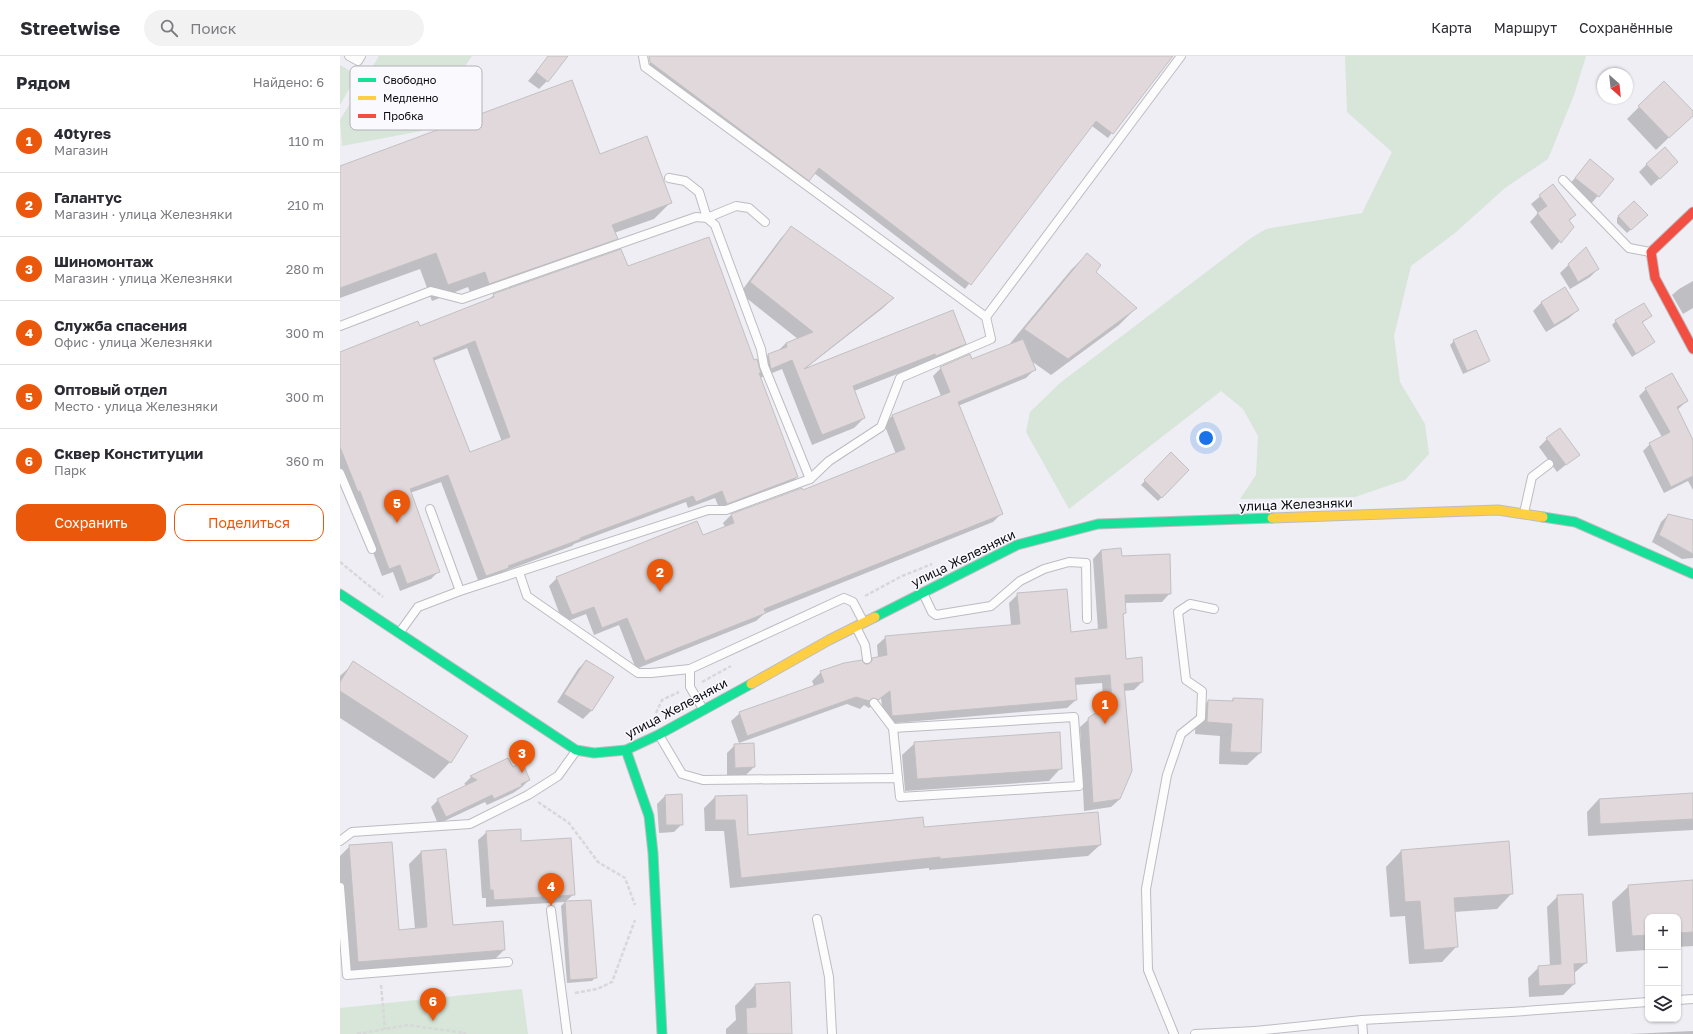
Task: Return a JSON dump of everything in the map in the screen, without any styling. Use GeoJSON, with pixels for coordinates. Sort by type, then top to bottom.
{"type":"FeatureCollection","features":[{"type":"Feature","properties":{"kind":"street"},"geometry":{"type":"LineString","coordinates":[[1693,212],[1651,252],[1655,278],[1693,349]]}},
{"type":"Feature","properties":{"kind":"street","name":"улица Железняки"},"geometry":{"type":"LineString","coordinates":[[340,594],[576,750],[594,753],[626,750],[658,735],[859,624],[1016,545],[1098,524],[1498,510],[1575,522],[1693,574]]}},
{"type":"Feature","properties":{"kind":"street"},"geometry":{"type":"LineString","coordinates":[[626,750],[649,816],[653,853],[662,1034]]}},
{"type":"Feature","properties":{"kind":"lane"},"geometry":{"type":"LineString","coordinates":[[349,56],[358,61],[361,56]]}},
{"type":"Feature","properties":{"kind":"lane"},"geometry":{"type":"LineString","coordinates":[[400,633],[418,607],[460,591],[708,510],[726,510],[810,479],[829,461],[881,427],[900,378],[991,339],[986,317],[646,67],[643,56]]}},
{"type":"Feature","properties":{"kind":"lane"},"geometry":{"type":"LineString","coordinates":[[986,317],[1181,56]]}},
{"type":"Feature","properties":{"kind":"lane"},"geometry":{"type":"LineString","coordinates":[[669,178],[685,181],[699,192],[708,218],[715,225],[760,349],[764,366],[810,479]]}},
{"type":"Feature","properties":{"kind":"lane"},"geometry":{"type":"LineString","coordinates":[[1563,180],[1629,248],[1651,252]]}},
{"type":"Feature","properties":{"kind":"lane"},"geometry":{"type":"LineString","coordinates":[[340,326],[431,291],[462,299],[696,217],[708,218],[736,206],[749,208],[765,222]]}},
{"type":"Feature","properties":{"kind":"lane"},"geometry":{"type":"LineString","coordinates":[[1524,514],[1532,477],[1549,464]]}},
{"type":"Feature","properties":{"kind":"lane"},"geometry":{"type":"LineString","coordinates":[[340,472],[372,549]]}},
{"type":"Feature","properties":{"kind":"lane"},"geometry":{"type":"LineString","coordinates":[[430,510],[460,591]]}},
{"type":"Feature","properties":{"kind":"lane"},"geometry":{"type":"LineString","coordinates":[[923,592],[932,612],[936,615],[991,606],[1020,581],[1044,570],[1069,562],[1086,563],[1087,619]]}},
{"type":"Feature","properties":{"kind":"lane"},"geometry":{"type":"LineString","coordinates":[[519,572],[527,596],[638,673],[651,674],[690,669],[844,598],[853,602],[866,645],[866,659]]}},
{"type":"Feature","properties":{"kind":"lane"},"geometry":{"type":"LineString","coordinates":[[1174,1034],[1148,970],[1146,889],[1167,775],[1181,734],[1201,718],[1202,691],[1186,680],[1178,612],[1190,604],[1214,609]]}},
{"type":"Feature","properties":{"kind":"lane"},"geometry":{"type":"LineString","coordinates":[[690,669],[690,687],[704,709]]}},
{"type":"Feature","properties":{"kind":"lane"},"geometry":{"type":"LineString","coordinates":[[874,703],[893,728],[900,797],[1079,786],[1074,717],[893,728]]}},
{"type":"Feature","properties":{"kind":"lane"},"geometry":{"type":"LineString","coordinates":[[658,735],[682,774],[703,780],[898,778]]}},
{"type":"Feature","properties":{"kind":"lane"},"geometry":{"type":"LineString","coordinates":[[340,841],[352,832],[470,824],[528,795],[558,776],[576,750]]}},
{"type":"Feature","properties":{"kind":"lane"},"geometry":{"type":"LineString","coordinates":[[340,887],[348,975],[508,962]]}},
{"type":"Feature","properties":{"kind":"lane"},"geometry":{"type":"LineString","coordinates":[[551,910],[567,1034]]}},
{"type":"Feature","properties":{"kind":"lane"},"geometry":{"type":"LineString","coordinates":[[817,919],[829,977],[832,1034]]}},
{"type":"Feature","properties":{"kind":"lane"},"geometry":{"type":"LineString","coordinates":[[1681,1000],[1693,999]]}},
{"type":"Feature","properties":{"kind":"lane"},"geometry":{"type":"LineString","coordinates":[[1194,1034],[1256,1033],[1362,1020],[1511,1012],[1645,1002]]}},
{"type":"Feature","properties":{"kind":"lane"},"geometry":{"type":"LineString","coordinates":[[1362,1020],[1363,1034]]}},
{"type":"Feature","properties":{"kind":"path"},"geometry":{"type":"LineString","coordinates":[[853,602],[902,576],[937,562]]}},
{"type":"Feature","properties":{"kind":"path"},"geometry":{"type":"LineString","coordinates":[[655,716],[662,700],[733,665]]}},
{"type":"Feature","properties":{"kind":"path"},"geometry":{"type":"LineString","coordinates":[[528,795],[569,823],[598,862],[625,878],[635,906]]}},
{"type":"Feature","properties":{"kind":"path"},"geometry":{"type":"LineString","coordinates":[[562,995],[597,989],[612,982],[628,943],[638,913]]}},
{"type":"Feature","properties":{"kind":"path"},"geometry":{"type":"LineString","coordinates":[[380,972],[385,1029]]}},
{"type":"Feature","properties":{"kind":"path"},"geometry":{"type":"LineString","coordinates":[[356,1034],[408,1024],[465,1034]]}},
{"type":"Feature","properties":{"kind":"green space"},"geometry":{"type":"Polygon","coordinates":[[[379,56],[472,56],[465,66],[373,66],[379,56]]]}},
{"type":"Feature","properties":{"kind":"green space"},"geometry":{"type":"Polygon","coordinates":[[[1345,56],[1586,56],[1574,95],[1548,159],[1505,188],[1455,233],[1411,266],[1394,336],[1400,382],[1425,424],[1429,454],[1405,480],[1355,497],[1240,499],[1256,475],[1258,436],[1243,409],[1221,391],[1069,509],[1026,432],[1030,412],[1060,383],[1251,238],[1266,229],[1362,213],[1392,152],[1347,112],[1345,56]]]}},
{"type":"Feature","properties":{"kind":"green space"},"geometry":{"type":"Polygon","coordinates":[[[340,65],[350,71],[350,87],[340,105],[340,65]]]}},
{"type":"Feature","properties":{"kind":"green space"},"geometry":{"type":"Polygon","coordinates":[[[350,104],[350,130],[422,130],[342,146],[340,120],[350,104]]]}},
{"type":"Feature","properties":{"kind":"green space"},"geometry":{"type":"Polygon","coordinates":[[[522,989],[528,1034],[340,1034],[340,1008],[522,989]]]}},
{"type":"Feature","properties":{"kind":"building"},"geometry":{"type":"Polygon","coordinates":[[[548,56],[568,56],[548,82],[536,72],[548,56]]]}},
{"type":"Feature","properties":{"kind":"building"},"geometry":{"type":"Polygon","coordinates":[[[649,56],[1173,56],[1113,134],[1096,121],[971,285],[819,168],[809,181],[650,62],[649,56]]]}},
{"type":"Feature","properties":{"kind":"building"},"geometry":{"type":"Polygon","coordinates":[[[572,80],[600,154],[647,136],[672,203],[612,225],[618,239],[489,284],[485,272],[448,285],[436,253],[340,288],[340,166],[437,130],[482,130],[482,113],[572,80]]]}},
{"type":"Feature","properties":{"kind":"building"},"geometry":{"type":"Polygon","coordinates":[[[1664,81],[1693,111],[1693,116],[1669,138],[1638,106],[1664,81]]]}},
{"type":"Feature","properties":{"kind":"building"},"geometry":{"type":"Polygon","coordinates":[[[1665,147],[1678,162],[1660,179],[1646,164],[1665,147]]]}},
{"type":"Feature","properties":{"kind":"building"},"geometry":{"type":"Polygon","coordinates":[[[1590,159],[1614,179],[1599,197],[1575,178],[1590,159]]]}},
{"type":"Feature","properties":{"kind":"building"},"geometry":{"type":"Polygon","coordinates":[[[1553,184],[1576,215],[1569,220],[1574,227],[1561,243],[1537,213],[1547,206],[1539,195],[1553,184]]]}},
{"type":"Feature","properties":{"kind":"building"},"geometry":{"type":"Polygon","coordinates":[[[1634,201],[1648,215],[1631,230],[1618,216],[1634,201]]]}},
{"type":"Feature","properties":{"kind":"building"},"geometry":{"type":"Polygon","coordinates":[[[791,226],[894,298],[804,369],[953,310],[966,344],[936,356],[935,354],[853,386],[865,418],[822,435],[792,360],[771,369],[768,354],[787,347],[786,343],[813,332],[750,282],[791,226]]]}},
{"type":"Feature","properties":{"kind":"building"},"geometry":{"type":"Polygon","coordinates":[[[709,237],[754,360],[757,359],[761,373],[759,373],[798,477],[727,504],[722,491],[696,502],[693,496],[580,538],[581,539],[508,566],[509,568],[486,576],[448,475],[410,489],[440,572],[407,584],[400,565],[389,569],[360,491],[358,492],[340,447],[340,352],[418,321],[420,326],[494,297],[493,294],[621,249],[628,266],[709,237]],[[475,341],[433,358],[470,452],[510,437],[475,341]]]}},
{"type":"Feature","properties":{"kind":"building"},"geometry":{"type":"Polygon","coordinates":[[[1586,247],[1599,269],[1578,282],[1568,264],[1586,247]]]}},
{"type":"Feature","properties":{"kind":"building"},"geometry":{"type":"Polygon","coordinates":[[[1087,253],[1101,265],[1096,272],[1137,308],[1068,359],[1024,329],[1087,253]]]}},
{"type":"Feature","properties":{"kind":"building"},"geometry":{"type":"Polygon","coordinates":[[[1565,287],[1579,310],[1554,325],[1541,302],[1565,287]]]}},
{"type":"Feature","properties":{"kind":"building"},"geometry":{"type":"Polygon","coordinates":[[[1644,303],[1652,316],[1642,322],[1655,342],[1636,354],[1615,320],[1644,303]]]}},
{"type":"Feature","properties":{"kind":"building"},"geometry":{"type":"Polygon","coordinates":[[[1476,330],[1490,361],[1467,371],[1453,340],[1476,330]]]}},
{"type":"Feature","properties":{"kind":"building"},"geometry":{"type":"Polygon","coordinates":[[[1023,339],[1036,370],[958,402],[1003,514],[764,609],[766,613],[645,661],[627,618],[602,628],[594,607],[572,615],[556,577],[697,521],[703,535],[734,523],[731,514],[802,488],[803,490],[905,449],[892,415],[950,392],[940,367],[970,354],[972,359],[1023,339]]]}},
{"type":"Feature","properties":{"kind":"building"},"geometry":{"type":"Polygon","coordinates":[[[1672,373],[1688,401],[1677,407],[1693,440],[1693,476],[1671,487],[1649,443],[1670,432],[1645,388],[1672,373]]]}},
{"type":"Feature","properties":{"kind":"building"},"geometry":{"type":"Polygon","coordinates":[[[1560,428],[1580,455],[1566,465],[1546,438],[1560,428]]]}},
{"type":"Feature","properties":{"kind":"building"},"geometry":{"type":"Polygon","coordinates":[[[1171,452],[1189,470],[1162,498],[1144,480],[1171,452]]]}},
{"type":"Feature","properties":{"kind":"building"},"geometry":{"type":"Polygon","coordinates":[[[1668,514],[1693,520],[1693,554],[1659,535],[1668,514]]]}},
{"type":"Feature","properties":{"kind":"building"},"geometry":{"type":"Polygon","coordinates":[[[1121,548],[1122,556],[1170,554],[1171,594],[1125,595],[1126,613],[1123,614],[1126,659],[1142,657],[1143,682],[1124,684],[1132,771],[1120,799],[1093,803],[1088,718],[1112,702],[1110,675],[1075,678],[1077,700],[892,716],[890,691],[878,700],[873,698],[869,701],[856,697],[747,736],[739,712],[824,682],[820,671],[844,663],[862,660],[865,664],[868,664],[872,661],[872,658],[887,655],[885,636],[1020,624],[1017,593],[1067,589],[1071,632],[1107,628],[1101,550],[1121,548]]]}},
{"type":"Feature","properties":{"kind":"building"},"geometry":{"type":"Polygon","coordinates":[[[586,660],[614,677],[592,711],[564,694],[586,660]]]}},
{"type":"Feature","properties":{"kind":"building"},"geometry":{"type":"Polygon","coordinates":[[[353,661],[468,736],[451,763],[340,691],[340,682],[353,661]]]}},
{"type":"Feature","properties":{"kind":"building"},"geometry":{"type":"Polygon","coordinates":[[[1233,698],[1263,699],[1261,753],[1230,752],[1232,724],[1207,722],[1208,700],[1233,701],[1233,698]]]}},
{"type":"Feature","properties":{"kind":"building"},"geometry":{"type":"Polygon","coordinates":[[[1060,732],[1062,769],[917,779],[914,742],[1060,732]]]}},
{"type":"Feature","properties":{"kind":"building"},"geometry":{"type":"Polygon","coordinates":[[[754,743],[755,767],[735,768],[734,744],[754,743]]]}},
{"type":"Feature","properties":{"kind":"building"},"geometry":{"type":"Polygon","coordinates":[[[508,758],[513,767],[522,762],[530,780],[521,784],[522,786],[494,799],[492,795],[446,817],[437,799],[477,780],[470,776],[508,758]]]}},
{"type":"Feature","properties":{"kind":"building"},"geometry":{"type":"Polygon","coordinates":[[[1693,793],[1693,819],[1600,824],[1599,799],[1693,793]]]}},
{"type":"Feature","properties":{"kind":"building"},"geometry":{"type":"Polygon","coordinates":[[[682,794],[683,825],[666,825],[665,795],[682,794]]]}},
{"type":"Feature","properties":{"kind":"building"},"geometry":{"type":"Polygon","coordinates":[[[747,795],[748,835],[923,817],[924,827],[1098,812],[1101,845],[940,859],[940,857],[741,878],[735,820],[715,820],[715,796],[747,795]]]}},
{"type":"Feature","properties":{"kind":"building"},"geometry":{"type":"Polygon","coordinates":[[[521,829],[521,841],[571,838],[575,895],[494,900],[493,890],[490,890],[486,831],[521,829]]]}},
{"type":"Feature","properties":{"kind":"building"},"geometry":{"type":"Polygon","coordinates":[[[1509,841],[1513,894],[1454,898],[1458,947],[1424,950],[1420,901],[1405,902],[1401,850],[1509,841]]]}},
{"type":"Feature","properties":{"kind":"building"},"geometry":{"type":"Polygon","coordinates":[[[392,842],[399,930],[427,927],[421,851],[446,849],[453,925],[503,921],[505,950],[358,962],[349,845],[392,842]]]}},
{"type":"Feature","properties":{"kind":"building"},"geometry":{"type":"Polygon","coordinates":[[[1693,880],[1693,932],[1681,933],[1681,914],[1645,914],[1645,935],[1632,936],[1628,885],[1693,880]]]}},
{"type":"Feature","properties":{"kind":"building"},"geometry":{"type":"Polygon","coordinates":[[[1583,894],[1587,963],[1574,964],[1575,984],[1539,986],[1538,966],[1561,964],[1557,895],[1583,894]]]}},
{"type":"Feature","properties":{"kind":"building"},"geometry":{"type":"Polygon","coordinates":[[[591,900],[597,978],[570,980],[565,901],[591,900]]]}},
{"type":"Feature","properties":{"kind":"building"},"geometry":{"type":"Polygon","coordinates":[[[790,982],[792,1034],[747,1034],[746,1008],[756,1007],[755,984],[790,982]]]}},
{"type":"Feature","properties":{"kind":"traffic: fast"},"geometry":{"type":"LineString","coordinates":[[1543,517],[1575,522],[1693,574]]}},
{"type":"Feature","properties":{"kind":"traffic: fast"},"geometry":{"type":"LineString","coordinates":[[875,617],[1017,545],[1098,524],[1272,518]]}},
{"type":"Feature","properties":{"kind":"traffic: fast"},"geometry":{"type":"LineString","coordinates":[[340,594],[576,750],[594,753],[626,750],[658,735],[751,684]]}},
{"type":"Feature","properties":{"kind":"traffic: fast"},"geometry":{"type":"LineString","coordinates":[[626,750],[649,816],[653,853],[662,1034]]}},
{"type":"Feature","properties":{"kind":"traffic: slow"},"geometry":{"type":"LineString","coordinates":[[1272,518],[1498,510],[1543,517]]}},
{"type":"Feature","properties":{"kind":"traffic: slow"},"geometry":{"type":"LineString","coordinates":[[751,684],[829,640],[875,617]]}},
{"type":"Feature","properties":{"kind":"traffic: jam"},"geometry":{"type":"LineString","coordinates":[[1693,212],[1651,252],[1655,278],[1693,349]]}},
{"type":"Feature","properties":{"kind":"place","name":"Оптовый отдел"},"geometry":{"type":"Point","coordinates":[397,523]}},
{"type":"Feature","properties":{"kind":"place","name":"Галантус"},"geometry":{"type":"Point","coordinates":[660,592]}},
{"type":"Feature","properties":{"kind":"place","name":"40tyres"},"geometry":{"type":"Point","coordinates":[1105,724]}},
{"type":"Feature","properties":{"kind":"place","name":"Шиномонтаж"},"geometry":{"type":"Point","coordinates":[522,773]}},
{"type":"Feature","properties":{"kind":"place","name":"Служба спасения"},"geometry":{"type":"Point","coordinates":[551,906]}},
{"type":"Feature","properties":{"kind":"place","name":"Сквер Конституции"},"geometry":{"type":"Point","coordinates":[433,1021]}}]}
